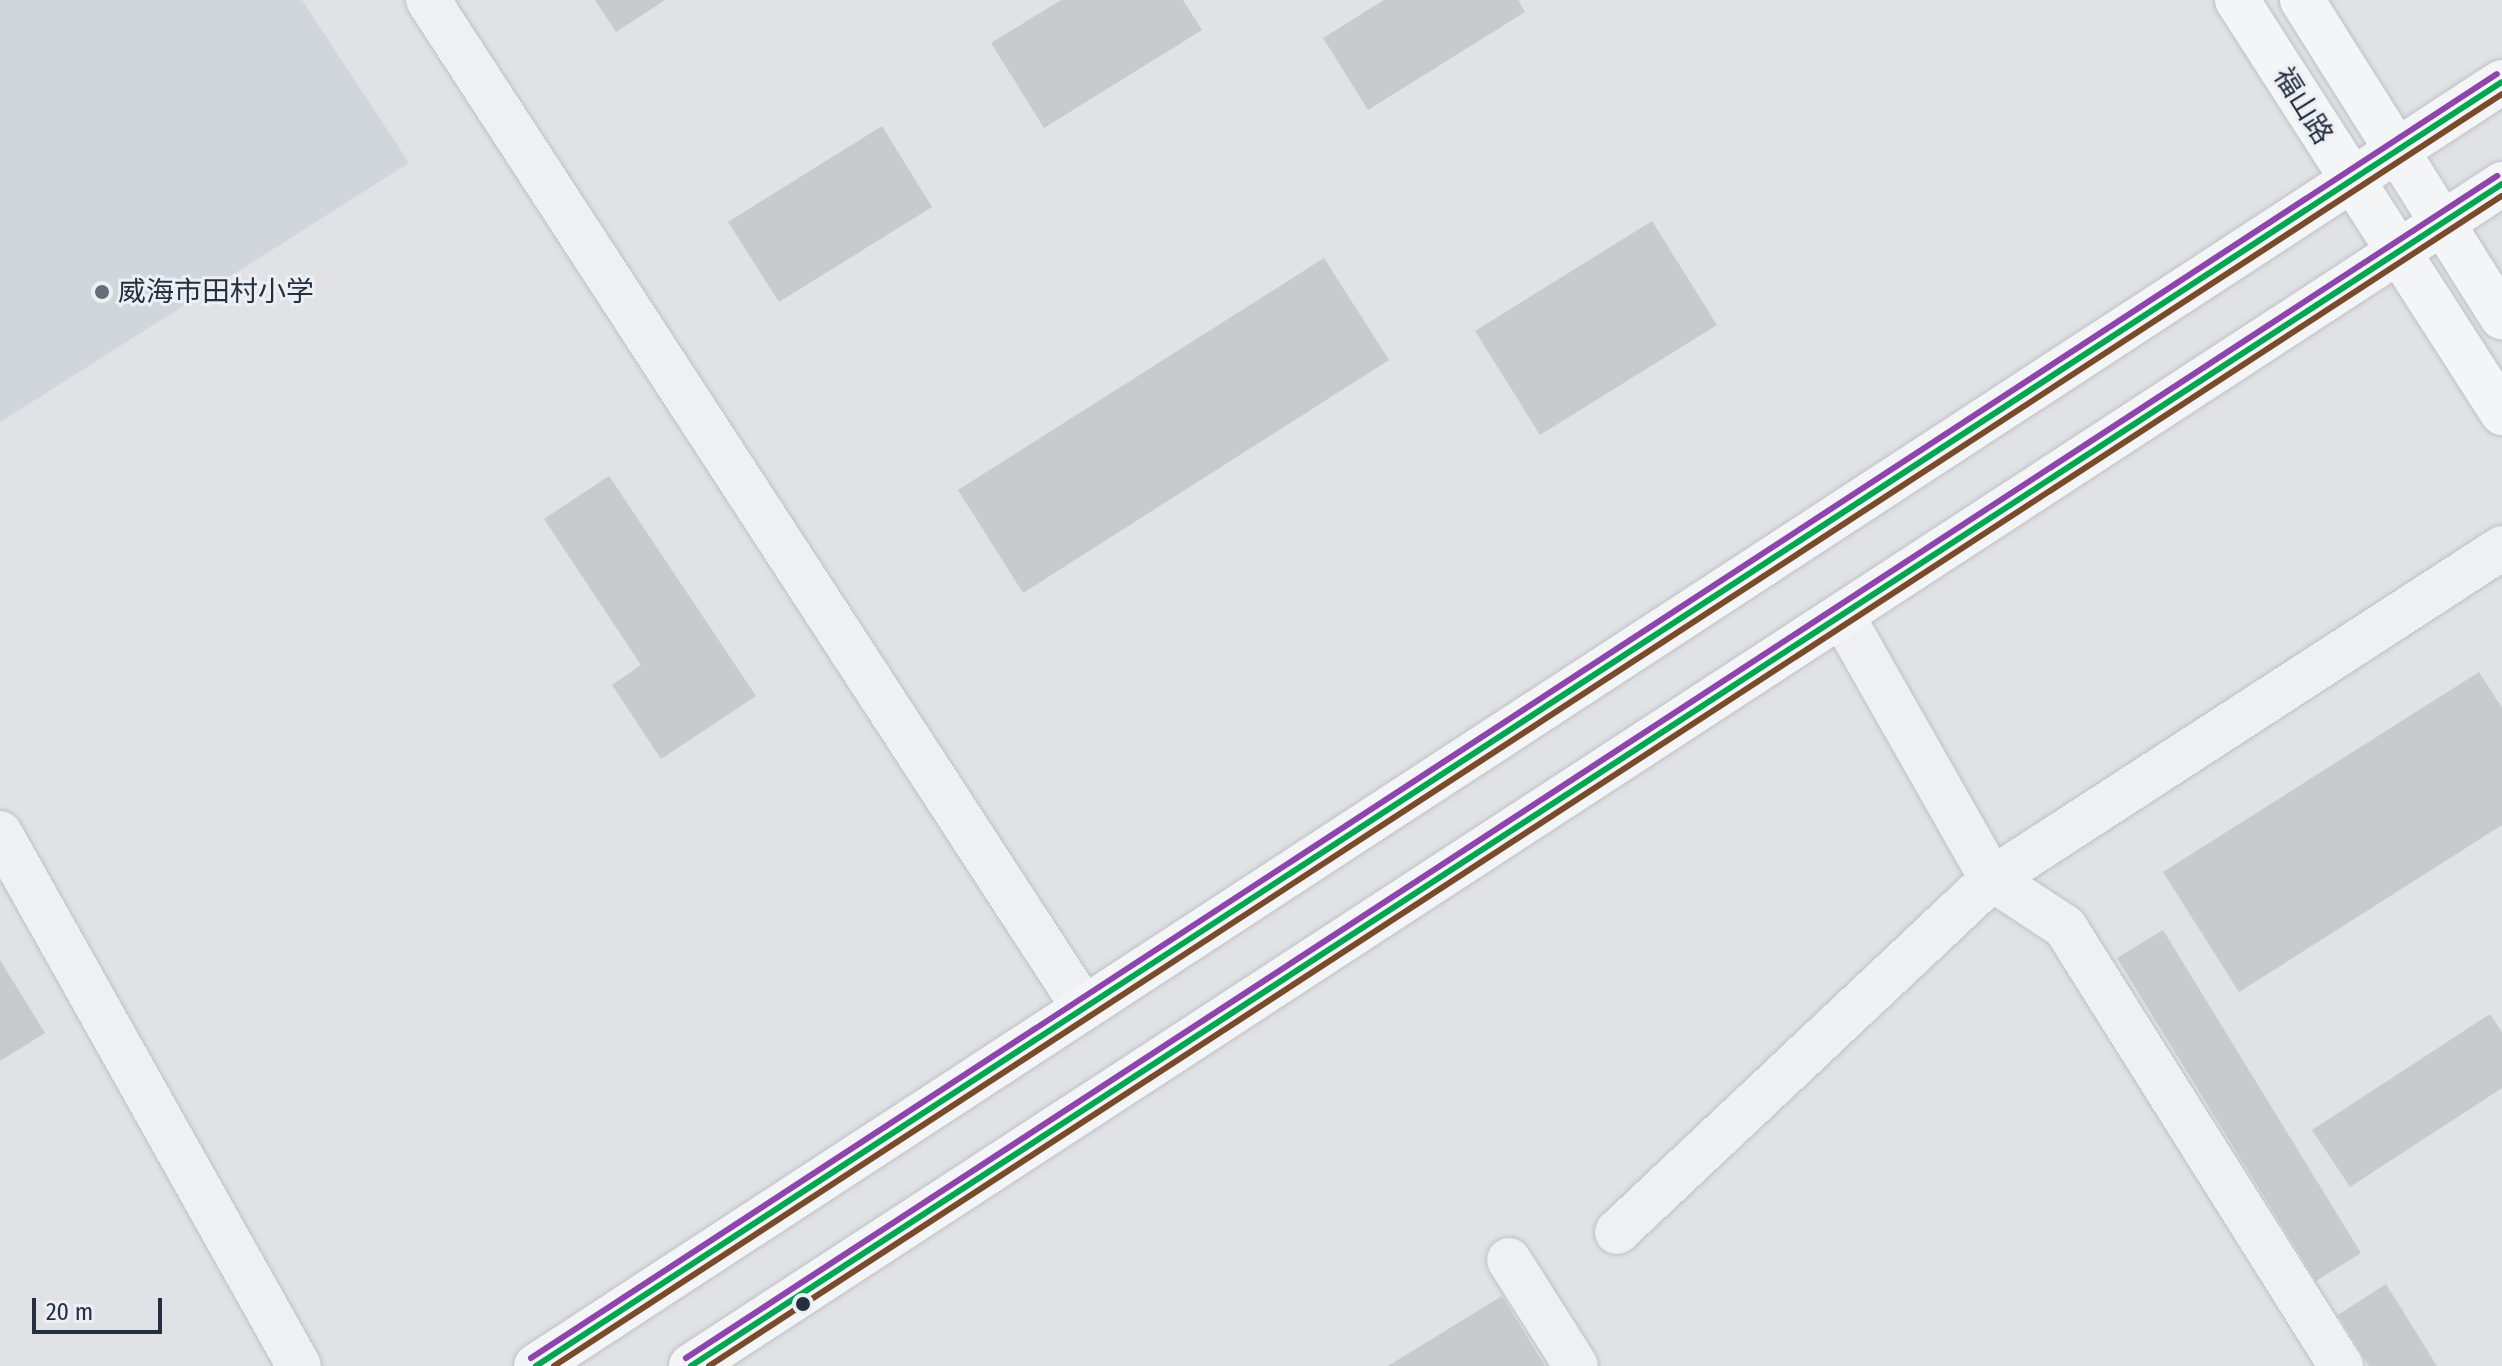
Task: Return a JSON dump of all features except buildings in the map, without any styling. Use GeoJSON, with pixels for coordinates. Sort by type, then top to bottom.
{"type":"FeatureCollection","features":[{"type":"Feature","properties":{"kind":"main road","name":"福山路"},"geometry":{"type":"LineString","coordinates":[[2237,0],[2502,413]]}},
{"type":"Feature","properties":{"kind":"main road"},"geometry":{"type":"LineString","coordinates":[[2302,0],[2394,152],[2502,317]]}},
{"type":"Feature","properties":{"kind":"main road"},"geometry":{"type":"LineString","coordinates":[[536,1366],[1082,1005],[2502,82]]}},
{"type":"Feature","properties":{"kind":"main road"},"geometry":{"type":"LineString","coordinates":[[691,1366],[1844,619],[2502,184]]}},
{"type":"Feature","properties":{"kind":"street"},"geometry":{"type":"LineString","coordinates":[[428,0],[1082,1005]]}},
{"type":"Feature","properties":{"kind":"street"},"geometry":{"type":"LineString","coordinates":[[1617,1232],[1992,879],[2502,548]]}},
{"type":"Feature","properties":{"kind":"street"},"geometry":{"type":"LineString","coordinates":[[1844,619],[1992,879],[2065,927],[2341,1366]]}},
{"type":"Feature","properties":{"kind":"street"},"geometry":{"type":"LineString","coordinates":[[0,833],[299,1366]]}},
{"type":"Feature","properties":{"kind":"street"},"geometry":{"type":"LineString","coordinates":[[1509,1260],[1576,1366]]}},
{"type":"Feature","properties":{"kind":"shaded area","name":"威海市田村小学"},"geometry":{"type":"Polygon","coordinates":[[[0,0],[302,0],[409,163],[0,422],[0,0]]]}},
{"type":"Feature","properties":{"kind":"transit line"},"geometry":{"type":"LineString","coordinates":[[531,1358],[2497,74]]}},
{"type":"Feature","properties":{"kind":"transit line"},"geometry":{"type":"LineString","coordinates":[[536,1366],[2502,82]]}},
{"type":"Feature","properties":{"kind":"transit line"},"geometry":{"type":"LineString","coordinates":[[554,1366],[2502,94]]}},
{"type":"Feature","properties":{"kind":"transit line"},"geometry":{"type":"LineString","coordinates":[[686,1358],[2497,176]]}},
{"type":"Feature","properties":{"kind":"transit line"},"geometry":{"type":"LineString","coordinates":[[691,1366],[2502,184]]}},
{"type":"Feature","properties":{"kind":"transit line"},"geometry":{"type":"LineString","coordinates":[[709,1366],[2502,196]]}},
{"type":"Feature","properties":{"kind":"place","name":"威海市田村小学"},"geometry":{"type":"Point","coordinates":[102,292]}}]}
